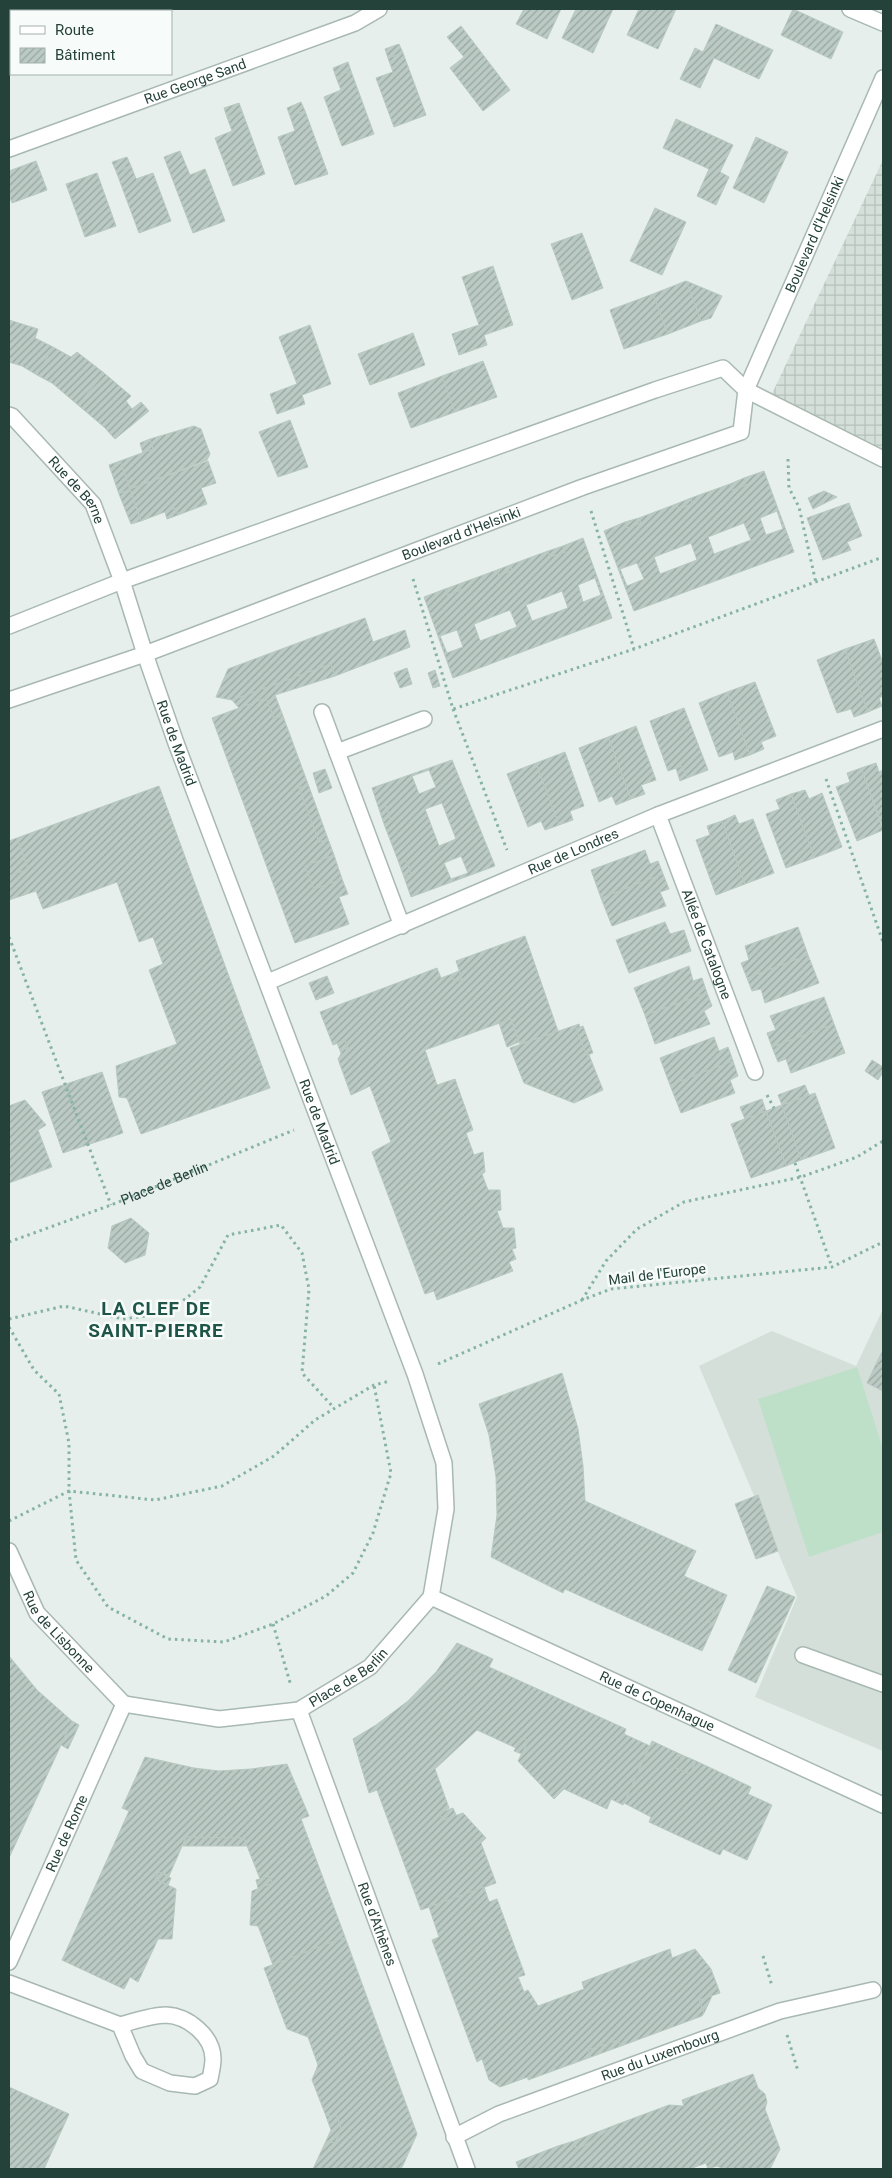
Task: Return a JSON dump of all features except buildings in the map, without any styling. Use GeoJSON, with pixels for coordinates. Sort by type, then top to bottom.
{"type":"FeatureCollection","features":[{"type":"Feature","properties":{"kind":"street","name":"Rue George Sand"},"geometry":{"type":"LineString","coordinates":[[9,149],[355,23],[379,9]]}},
{"type":"Feature","properties":{"kind":"street"},"geometry":{"type":"LineString","coordinates":[[850,9],[883,23]]}},
{"type":"Feature","properties":{"kind":"street","name":"Boulevard d'Helsinki"},"geometry":{"type":"LineString","coordinates":[[9,700],[145,654],[583,487],[742,432],[746,390],[883,78]]}},
{"type":"Feature","properties":{"kind":"street"},"geometry":{"type":"LineString","coordinates":[[9,626],[122,581],[645,394],[723,368],[746,390],[883,459]]}},
{"type":"Feature","properties":{"kind":"street","name":"Rue de Berne"},"geometry":{"type":"LineString","coordinates":[[9,415],[93,504],[122,581]]}},
{"type":"Feature","properties":{"kind":"street"},"geometry":{"type":"LineString","coordinates":[[122,581],[145,654]]}},
{"type":"Feature","properties":{"kind":"street","name":"Rue de Madrid"},"geometry":{"type":"LineString","coordinates":[[145,654],[176,743],[415,1374],[444,1463],[446,1509],[431,1597]]}},
{"type":"Feature","properties":{"kind":"street"},"geometry":{"type":"LineString","coordinates":[[322,712],[402,926]]}},
{"type":"Feature","properties":{"kind":"street"},"geometry":{"type":"LineString","coordinates":[[337,752],[424,719]]}},
{"type":"Feature","properties":{"kind":"street","name":"Rue de Londres"},"geometry":{"type":"LineString","coordinates":[[268,982],[658,816],[883,729]]}},
{"type":"Feature","properties":{"kind":"street","name":"Allée de Catalogne"},"geometry":{"type":"LineString","coordinates":[[658,816],[755,1072]]}},
{"type":"Feature","properties":{"kind":"street","name":"Rue de Lisbonne"},"geometry":{"type":"LineString","coordinates":[[9,1551],[37,1613],[124,1704]]}},
{"type":"Feature","properties":{"kind":"street","name":"Place de Berlin"},"geometry":{"type":"LineString","coordinates":[[124,1704],[219,1720],[298,1710],[370,1667],[431,1597]]}},
{"type":"Feature","properties":{"kind":"street","name":"Rue de Copenhague"},"geometry":{"type":"LineString","coordinates":[[431,1597],[882,1803]]}},
{"type":"Feature","properties":{"kind":"street"},"geometry":{"type":"LineString","coordinates":[[802,1655],[883,1684]]}},
{"type":"Feature","properties":{"kind":"street","name":"Rue de Rome"},"geometry":{"type":"LineString","coordinates":[[9,1962],[124,1704]]}},
{"type":"Feature","properties":{"kind":"street","name":"Rue d'Athènes"},"geometry":{"type":"LineString","coordinates":[[298,1710],[467,2169]]}},
{"type":"Feature","properties":{"kind":"street"},"geometry":{"type":"LineString","coordinates":[[9,1983],[120,2025],[164,2015],[179,2016],[192,2023],[206,2039],[213,2058],[210,2079],[195,2086],[170,2083],[142,2071],[133,2056],[120,2025]]}},
{"type":"Feature","properties":{"kind":"street","name":"Rue du Luxembourg"},"geometry":{"type":"LineString","coordinates":[[454,2137],[499,2114],[780,2011],[873,1990]]}},
{"type":"Feature","properties":{"kind":"path"},"geometry":{"type":"LineString","coordinates":[[788,459],[790,488],[799,507],[816,583]]}},
{"type":"Feature","properties":{"kind":"path"},"geometry":{"type":"LineString","coordinates":[[583,487],[634,649]]}},
{"type":"Feature","properties":{"kind":"path"},"geometry":{"type":"LineString","coordinates":[[404,556],[452,708],[517,875]]}},
{"type":"Feature","properties":{"kind":"path"},"geometry":{"type":"LineString","coordinates":[[452,708],[634,649],[883,557]]}},
{"type":"Feature","properties":{"kind":"path"},"geometry":{"type":"LineString","coordinates":[[817,753],[883,942]]}},
{"type":"Feature","properties":{"kind":"path"},"geometry":{"type":"LineString","coordinates":[[9,937],[111,1205]]}},
{"type":"Feature","properties":{"kind":"path","name":"Place de Berlin"},"geometry":{"type":"LineString","coordinates":[[9,1242],[111,1205],[318,1121]]}},
{"type":"Feature","properties":{"kind":"path"},"geometry":{"type":"LineString","coordinates":[[582,1300],[606,1261],[637,1229],[684,1202],[801,1177],[856,1157],[883,1141]]}},
{"type":"Feature","properties":{"kind":"path"},"geometry":{"type":"LineString","coordinates":[[795,1163],[832,1267]]}},
{"type":"Feature","properties":{"kind":"path"},"geometry":{"type":"LineString","coordinates":[[9,1319],[64,1306],[123,1319],[168,1313],[200,1287],[228,1235],[281,1225],[302,1253],[309,1289],[302,1373],[334,1408]]}},
{"type":"Feature","properties":{"kind":"path","name":"Mail de l'Europe"},"geometry":{"type":"LineString","coordinates":[[69,1491],[155,1500],[222,1486],[274,1456],[315,1420],[374,1385],[415,1374],[611,1289],[832,1267],[883,1242]]}},
{"type":"Feature","properties":{"kind":"path"},"geometry":{"type":"LineString","coordinates":[[9,1327],[34,1370],[59,1394],[69,1442],[69,1491],[76,1560],[108,1606],[168,1639],[224,1642],[273,1624],[326,1596],[352,1573],[373,1533],[391,1473],[374,1385]]}},
{"type":"Feature","properties":{"kind":"path"},"geometry":{"type":"LineString","coordinates":[[9,1520],[69,1491]]}},
{"type":"Feature","properties":{"kind":"path"},"geometry":{"type":"LineString","coordinates":[[273,1624],[298,1710]]}},
{"type":"Feature","properties":{"kind":"shaded area"},"geometry":{"type":"Polygon","coordinates":[[[883,160],[883,459],[768,402],[883,160]]]}},
{"type":"Feature","properties":{"kind":"shaded area"},"geometry":{"type":"Polygon","coordinates":[[[883,1309],[883,1751],[755,1697],[797,1597],[699,1366],[772,1331],[856,1366],[883,1309]]]}},
{"type":"Feature","properties":{"kind":"green space"},"geometry":{"type":"Polygon","coordinates":[[[857,1367],[883,1449],[883,1532],[809,1557],[758,1399],[857,1367]]]}},
{"type":"Feature","properties":{"kind":"district","name":"LA CLEF DE SAINT-PIERRE"},"geometry":{"type":"Point","coordinates":[156,1319]}}]}
